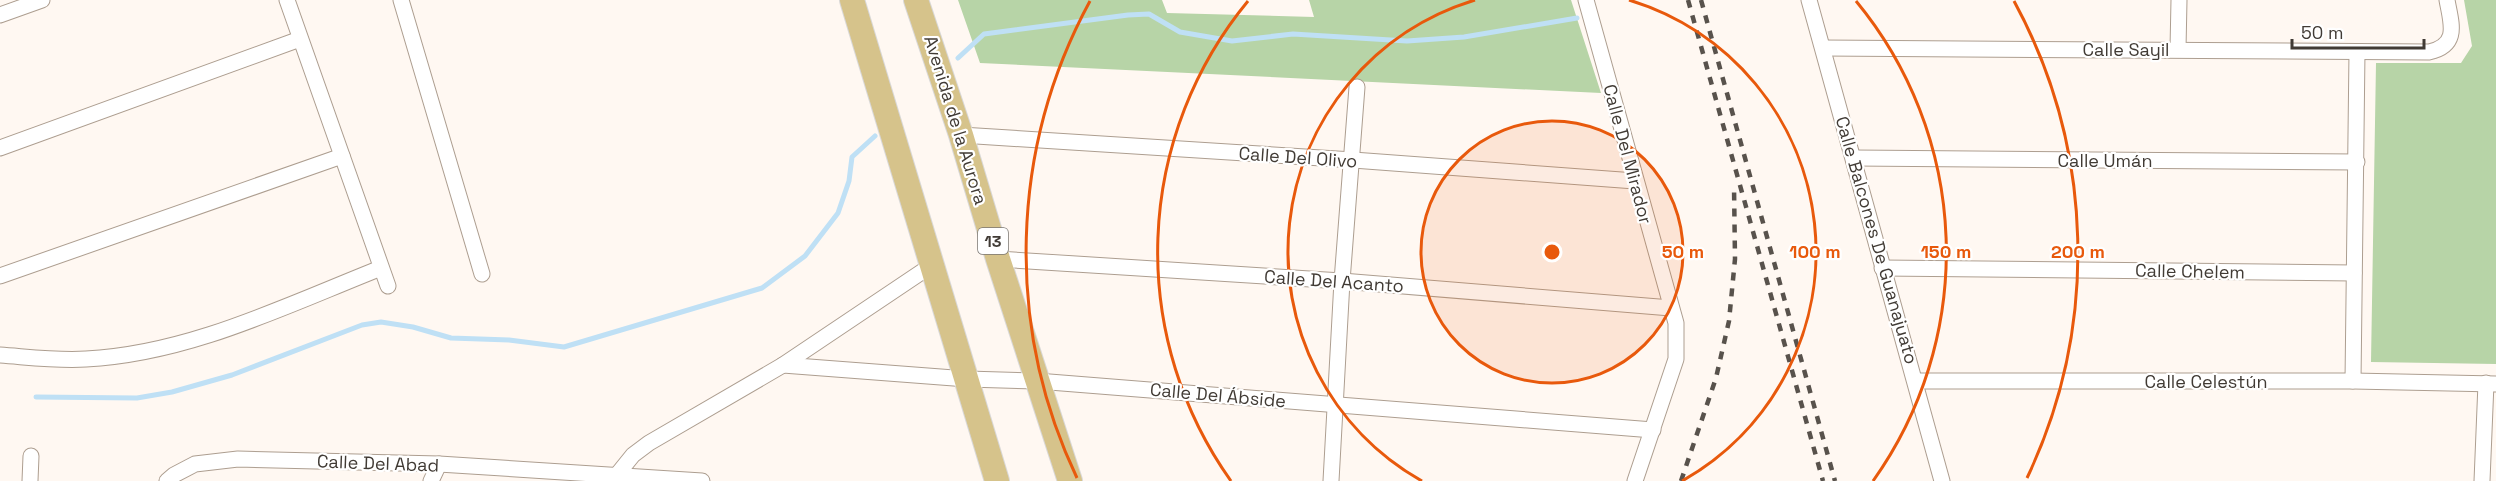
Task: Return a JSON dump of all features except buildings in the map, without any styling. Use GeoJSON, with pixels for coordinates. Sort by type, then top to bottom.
{"type":"FeatureCollection","features":[{"type":"Feature","properties":{"kind":"main road"},"geometry":{"type":"LineString","coordinates":[[852,0],[997,481]]}},
{"type":"Feature","properties":{"kind":"main road","name":"Avenida de la Aurora"},"geometry":{"type":"LineString","coordinates":[[916,0],[1070,481]]}},
{"type":"Feature","properties":{"kind":"street"},"geometry":{"type":"LineString","coordinates":[[0,15],[42,0]]}},
{"type":"Feature","properties":{"kind":"street"},"geometry":{"type":"LineString","coordinates":[[287,0],[388,286]]}},
{"type":"Feature","properties":{"kind":"street"},"geometry":{"type":"LineString","coordinates":[[401,0],[482,274]]}},
{"type":"Feature","properties":{"kind":"street","name":"Calle Del Mirador"},"geometry":{"type":"LineString","coordinates":[[1586,0],[1676,323],[1677,350],[1635,481]]}},
{"type":"Feature","properties":{"kind":"street","name":"Calle Balcones De Guanajuato"},"geometry":{"type":"LineString","coordinates":[[1809,0],[1942,481]]}},
{"type":"Feature","properties":{"kind":"street"},"geometry":{"type":"LineString","coordinates":[[2178,49],[2179,0]]}},
{"type":"Feature","properties":{"kind":"street","name":"Calle Sayil"},"geometry":{"type":"LineString","coordinates":[[1823,48],[2429,52],[2446,45],[2451,37],[2451,23],[2446,0]]}},
{"type":"Feature","properties":{"kind":"street"},"geometry":{"type":"LineString","coordinates":[[0,148],[300,39]]}},
{"type":"Feature","properties":{"kind":"street"},"geometry":{"type":"LineString","coordinates":[[2353,381],[2357,52]]}},
{"type":"Feature","properties":{"kind":"street"},"geometry":{"type":"LineString","coordinates":[[1332,481],[1342,281],[1357,87]]}},
{"type":"Feature","properties":{"kind":"street","name":"Calle Del Olivo"},"geometry":{"type":"LineString","coordinates":[[961,135],[1635,181]]}},
{"type":"Feature","properties":{"kind":"street"},"geometry":{"type":"LineString","coordinates":[[0,276],[342,156]]}},
{"type":"Feature","properties":{"kind":"street","name":"Calle Umán"},"geometry":{"type":"LineString","coordinates":[[1854,158],[2357,162]]}},
{"type":"Feature","properties":{"kind":"street","name":"Calle Del Acanto"},"geometry":{"type":"LineString","coordinates":[[998,259],[1342,281],[1671,308]]}},
{"type":"Feature","properties":{"kind":"street"},"geometry":{"type":"LineString","coordinates":[[613,478],[633,455],[666,431],[783,365],[932,265]]}},
{"type":"Feature","properties":{"kind":"street"},"geometry":{"type":"LineString","coordinates":[[0,355],[85,360],[162,348],[229,327],[381,268]]}},
{"type":"Feature","properties":{"kind":"street","name":"Calle Chelem"},"geometry":{"type":"LineString","coordinates":[[1882,268],[2354,273]]}},
{"type":"Feature","properties":{"kind":"street","name":"Calle Del Ábside"},"geometry":{"type":"LineString","coordinates":[[783,365],[967,379],[1037,381],[1653,430]]}},
{"type":"Feature","properties":{"kind":"street","name":"Calle Celestún"},"geometry":{"type":"LineString","coordinates":[[1916,381],[2491,383]]}},
{"type":"Feature","properties":{"kind":"street"},"geometry":{"type":"LineString","coordinates":[[2482,481],[2491,383]]}},
{"type":"Feature","properties":{"kind":"street"},"geometry":{"type":"LineString","coordinates":[[30,481],[31,456]]}},
{"type":"Feature","properties":{"kind":"street","name":"Calle Del Abad"},"geometry":{"type":"LineString","coordinates":[[167,481],[195,464],[222,460],[439,464],[613,478],[702,481]]}},
{"type":"Feature","properties":{"kind":"street"},"geometry":{"type":"LineString","coordinates":[[431,481],[439,464]]}},
{"type":"Feature","properties":{"kind":"green space"},"geometry":{"type":"Polygon","coordinates":[[[958,0],[1162,0],[1167,13],[1314,17],[1309,0],[1571,0],[1601,93],[980,63],[958,0]]]}},
{"type":"Feature","properties":{"kind":"green space"},"geometry":{"type":"Polygon","coordinates":[[[2464,0],[2496,0],[2496,364],[2371,362],[2376,63],[2461,63],[2472,46],[2464,0]]]}},
{"type":"Feature","properties":{"kind":"waterway"},"geometry":{"type":"LineString","coordinates":[[958,58],[984,34],[1128,15],[1149,14],[1180,32],[1232,41],[1293,34],[1407,41],[1464,37],[1577,18]]}},
{"type":"Feature","properties":{"kind":"waterway"},"geometry":{"type":"LineString","coordinates":[[36,397],[137,398],[172,392],[232,375],[362,325],[381,322],[413,327],[451,338],[509,340],[564,347],[762,288],[805,256],[838,213],[849,181],[852,157],[875,136]]}},
{"type":"Feature","properties":{"kind":"railway"},"geometry":{"type":"LineString","coordinates":[[1688,0],[1823,481]]}},
{"type":"Feature","properties":{"kind":"railway"},"geometry":{"type":"LineString","coordinates":[[1701,0],[1835,481]]}},
{"type":"Feature","properties":{"kind":"railway"},"geometry":{"type":"LineString","coordinates":[[1681,481],[1716,378],[1729,321],[1735,259],[1734,186]]}}]}
